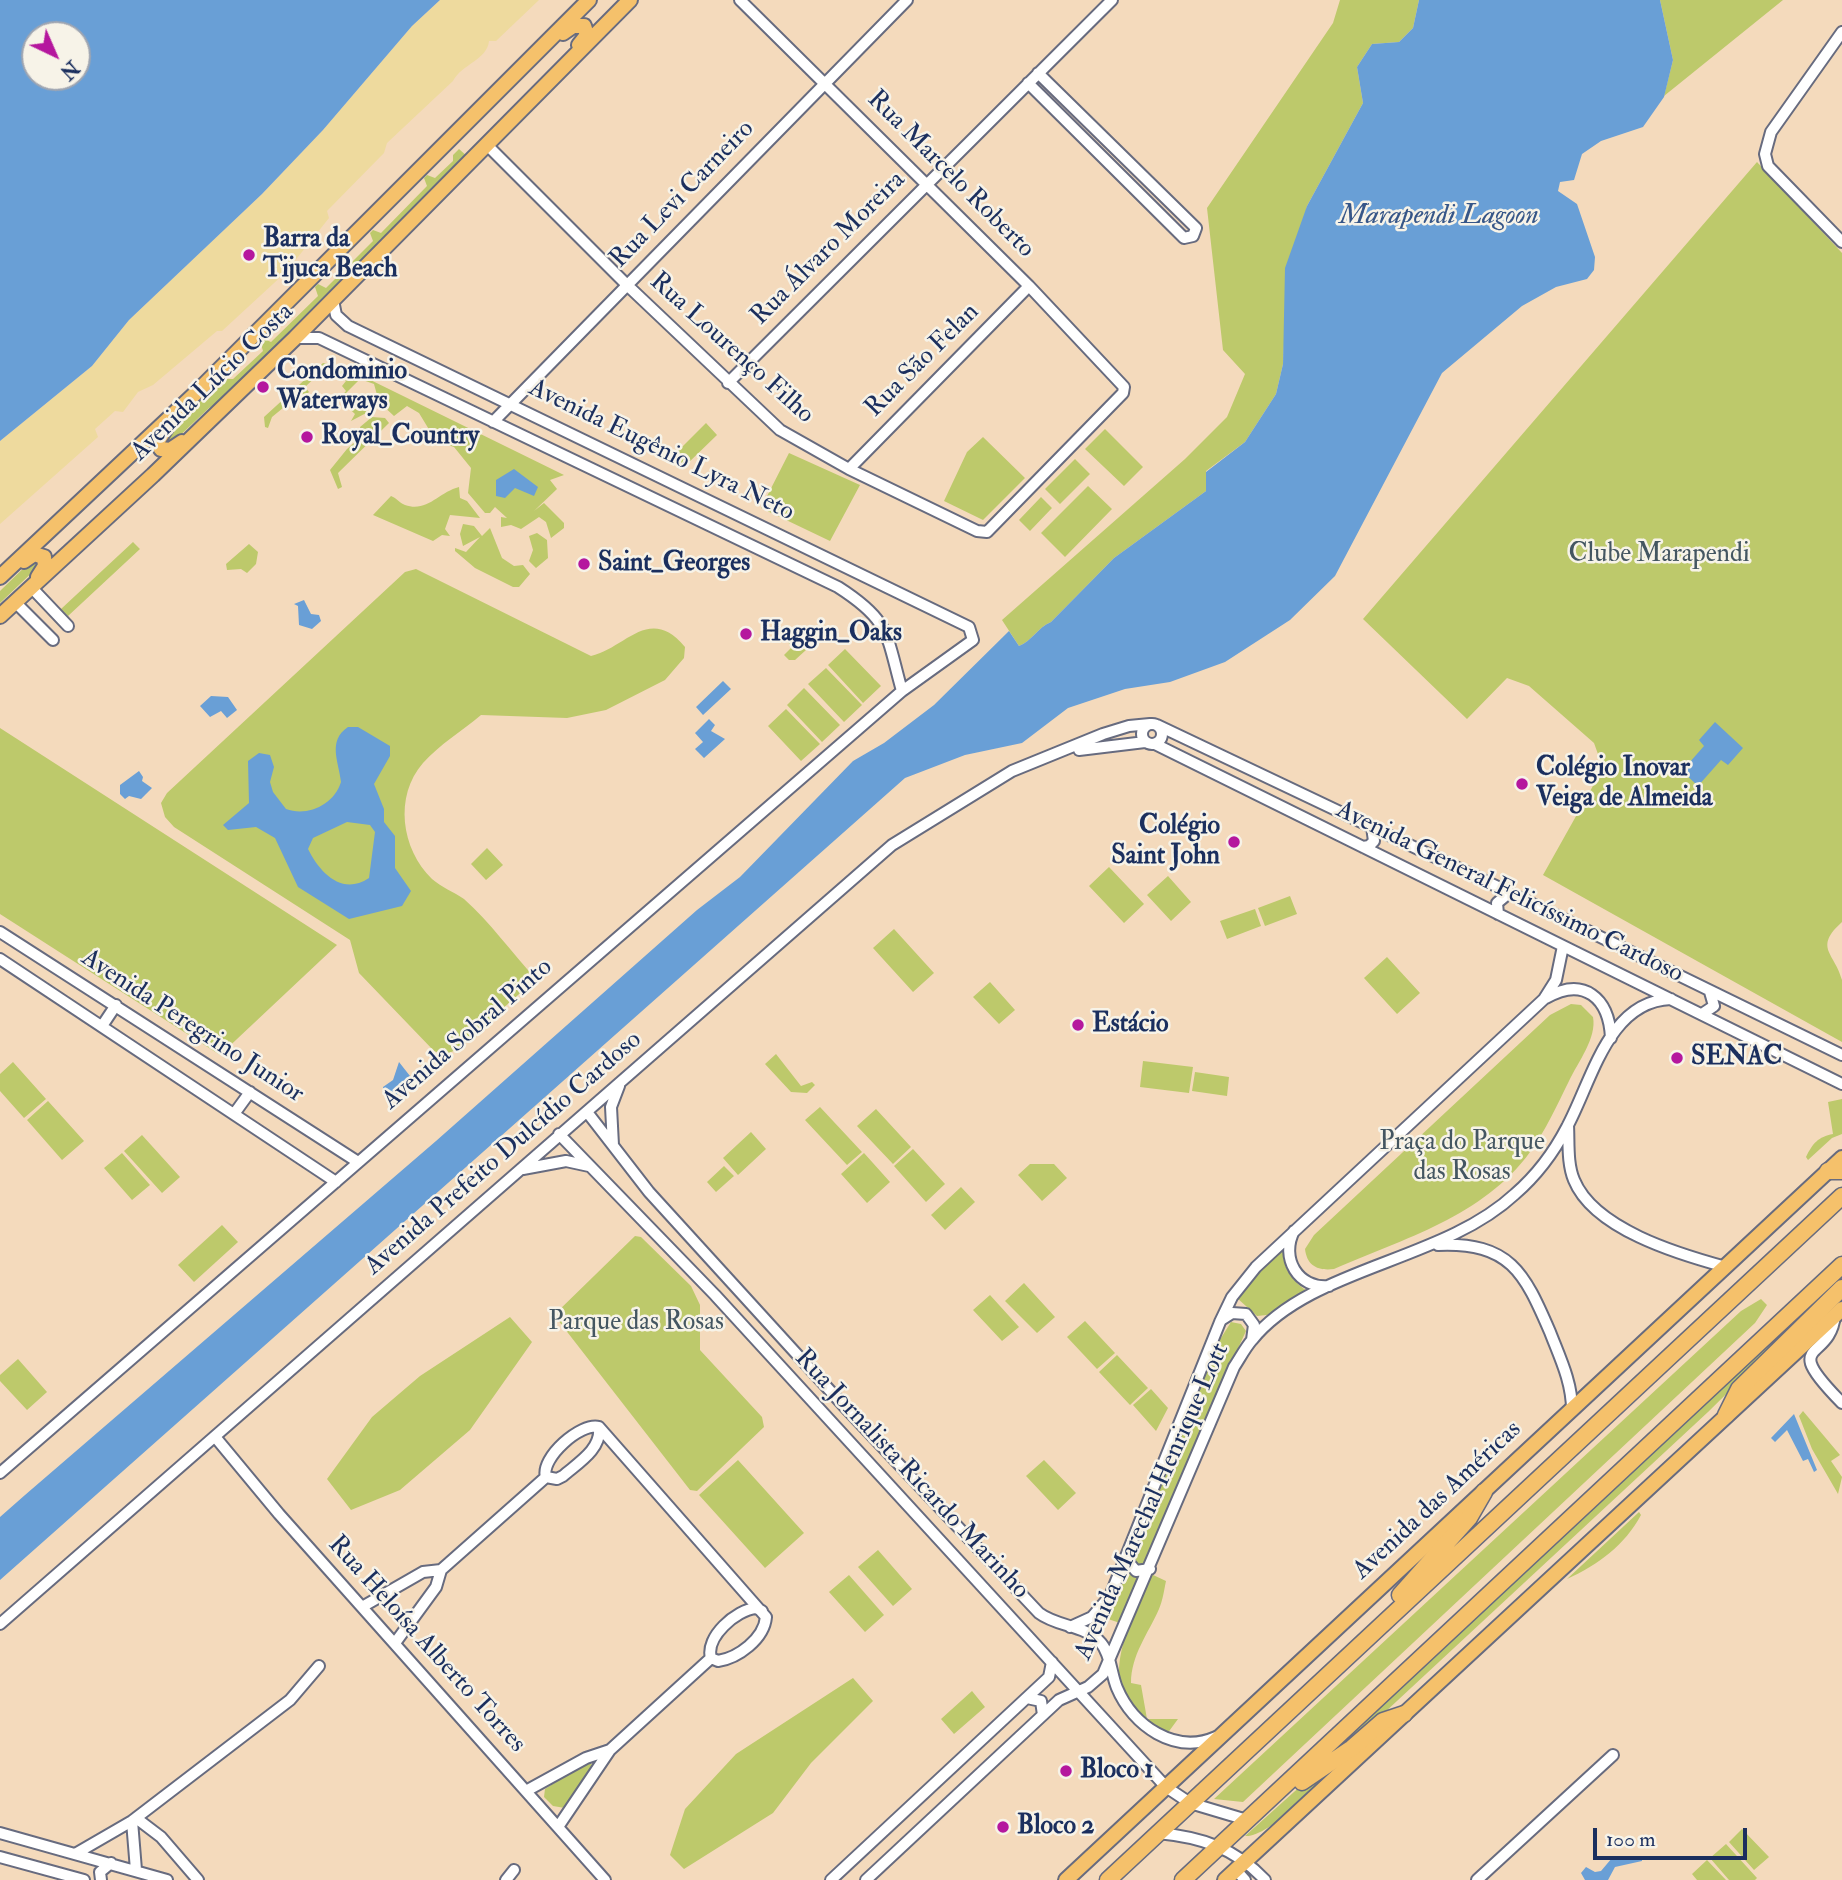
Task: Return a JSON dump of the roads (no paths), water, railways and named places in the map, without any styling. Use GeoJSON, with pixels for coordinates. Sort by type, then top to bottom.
{"type":"FeatureCollection","features":[{"type":"Feature","properties":{"kind":"highway","name":"Avenida das Américas"},"geometry":{"type":"LineString","coordinates":[[1108,1880],[1842,1196]]}},
{"type":"Feature","properties":{"kind":"highway"},"geometry":{"type":"LineString","coordinates":[[1183,1880],[1842,1265]]}},
{"type":"Feature","properties":{"kind":"highway"},"geometry":{"type":"LineString","coordinates":[[1726,1415],[1739,1389],[1842,1288]]}},
{"type":"Feature","properties":{"kind":"highway"},"geometry":{"type":"LineString","coordinates":[[1379,1629],[1385,1611],[1469,1518],[1484,1492]]}},
{"type":"Feature","properties":{"kind":"highway"},"geometry":{"type":"LineString","coordinates":[[1251,1815],[1279,1802],[1316,1770],[1352,1748],[1383,1721],[1404,1714]]}},
{"type":"Feature","properties":{"kind":"main road","name":"Avenida Lúcio Costa"},"geometry":{"type":"LineString","coordinates":[[0,578],[197,392],[589,0]]}},
{"type":"Feature","properties":{"kind":"main road","name":"Avenida Lúcio Costa"},"geometry":{"type":"LineString","coordinates":[[0,616],[206,425],[295,338],[630,0]]}},
{"type":"Feature","properties":{"kind":"main road"},"geometry":{"type":"LineString","coordinates":[[543,48],[573,26],[584,26],[587,35],[562,69]]}},
{"type":"Feature","properties":{"kind":"main road"},"geometry":{"type":"LineString","coordinates":[[197,392],[159,436],[158,446],[170,450],[206,425]]}},
{"type":"Feature","properties":{"kind":"main road"},"geometry":{"type":"LineString","coordinates":[[0,578],[34,554],[42,554],[45,566],[31,587]]}},
{"type":"Feature","properties":{"kind":"main road","name":"Avenida das Américas"},"geometry":{"type":"LineString","coordinates":[[1066,1880],[1726,1267],[1835,1171],[1842,1158]]}},
{"type":"Feature","properties":{"kind":"main road"},"geometry":{"type":"LineString","coordinates":[[1238,1873],[1404,1714],[1839,1312]]}},
{"type":"Feature","properties":{"kind":"street","name":"Rua Marcelo Roberto"},"geometry":{"type":"LineString","coordinates":[[740,0],[927,183],[1124,387],[1124,394],[984,533]]}},
{"type":"Feature","properties":{"kind":"street","name":"Rua Levi Carneiro"},"geometry":{"type":"LineString","coordinates":[[493,422],[907,0]]}},
{"type":"Feature","properties":{"kind":"street","name":"Rua Álvaro Moreira"},"geometry":{"type":"LineString","coordinates":[[728,383],[1112,0]]}},
{"type":"Feature","properties":{"kind":"street"},"geometry":{"type":"LineString","coordinates":[[1842,32],[1771,132],[1765,154],[1768,166],[1842,242]]}},
{"type":"Feature","properties":{"kind":"street"},"geometry":{"type":"LineString","coordinates":[[1028,83],[1184,238],[1194,236],[1194,225],[1038,73]]}},
{"type":"Feature","properties":{"kind":"street","name":"Rua Lourenço Filho"},"geometry":{"type":"LineString","coordinates":[[487,145],[626,285],[728,383],[793,439],[849,469],[984,533]]}},
{"type":"Feature","properties":{"kind":"street","name":"Rua São Felan"},"geometry":{"type":"LineString","coordinates":[[849,469],[1029,286]]}},
{"type":"Feature","properties":{"kind":"street","name":"Avenida Eugênio Lyra Neto"},"geometry":{"type":"LineString","coordinates":[[333,300],[336,315],[348,326],[969,627],[973,640]]}},
{"type":"Feature","properties":{"kind":"street","name":"Avenida Eugênio Lyra Neto"},"geometry":{"type":"LineString","coordinates":[[295,338],[319,338],[838,587],[870,609],[882,624],[902,691]]}},
{"type":"Feature","properties":{"kind":"street"},"geometry":{"type":"LineString","coordinates":[[660,502],[671,481]]}},
{"type":"Feature","properties":{"kind":"street"},"geometry":{"type":"LineString","coordinates":[[838,587],[846,578],[849,567]]}},
{"type":"Feature","properties":{"kind":"street"},"geometry":{"type":"LineString","coordinates":[[31,587],[68,626]]}},
{"type":"Feature","properties":{"kind":"street"},"geometry":{"type":"LineString","coordinates":[[15,601],[53,640]]}},
{"type":"Feature","properties":{"kind":"street","name":"Avenida Sobral Pinto"},"geometry":{"type":"LineString","coordinates":[[1,1471],[902,691],[973,640]]}},
{"type":"Feature","properties":{"kind":"street"},"geometry":{"type":"LineString","coordinates":[[1150,743],[1142,730],[1154,725]]}},
{"type":"Feature","properties":{"kind":"street"},"geometry":{"type":"LineString","coordinates":[[1062,753],[1101,745],[1150,743],[1162,737],[1154,725]]}},
{"type":"Feature","properties":{"kind":"street"},"geometry":{"type":"LineString","coordinates":[[1062,753],[1129,726],[1154,725]]}},
{"type":"Feature","properties":{"kind":"street","name":"Avenida General Felicíssimo Cardoso"},"geometry":{"type":"LineString","coordinates":[[1154,725],[1286,785],[1842,1055]]}},
{"type":"Feature","properties":{"kind":"street","name":"Avenida General Felicíssimo Cardoso"},"geometry":{"type":"LineString","coordinates":[[1150,743],[1842,1084]]}},
{"type":"Feature","properties":{"kind":"street","name":"Avenida Prefeito Dulcídio Cardoso"},"geometry":{"type":"LineString","coordinates":[[0,1624],[892,845],[1012,771],[1062,753]]}},
{"type":"Feature","properties":{"kind":"street"},"geometry":{"type":"LineString","coordinates":[[1279,806],[1274,802],[1274,794],[1279,787],[1286,785]]}},
{"type":"Feature","properties":{"kind":"street"},"geometry":{"type":"LineString","coordinates":[[1363,847],[1374,841],[1371,827]]}},
{"type":"Feature","properties":{"kind":"street"},"geometry":{"type":"LineString","coordinates":[[1498,914],[1497,903],[1509,893]]}},
{"type":"Feature","properties":{"kind":"street","name":"Avenida Peregrino Junior"},"geometry":{"type":"LineString","coordinates":[[0,932],[358,1162]]}},
{"type":"Feature","properties":{"kind":"street","name":"Avenida Marechal Henrique Lott"},"geometry":{"type":"LineString","coordinates":[[1070,1627],[1093,1617],[1110,1596],[1220,1322],[1242,1283],[1295,1229],[1544,999],[1556,980],[1563,946]]}},
{"type":"Feature","properties":{"kind":"street","name":"Avenida Peregrino Junior"},"geometry":{"type":"LineString","coordinates":[[0,959],[336,1182]]}},
{"type":"Feature","properties":{"kind":"street"},"geometry":{"type":"LineString","coordinates":[[1544,999],[1567,989],[1582,990],[1595,996],[1605,1007],[1610,1021],[1611,1038]]}},
{"type":"Feature","properties":{"kind":"street"},"geometry":{"type":"LineString","coordinates":[[1702,1014],[1714,1006],[1710,992]]}},
{"type":"Feature","properties":{"kind":"street","name":"Avenida Marechal Henrique Lott"},"geometry":{"type":"LineString","coordinates":[[866,1880],[1059,1700],[1097,1681],[1110,1664],[1234,1367],[1252,1340],[1297,1303],[1330,1286],[1473,1226],[1508,1201],[1546,1161],[1568,1125],[1611,1038],[1633,1010],[1644,1003],[1671,999]]}},
{"type":"Feature","properties":{"kind":"street"},"geometry":{"type":"LineString","coordinates":[[102,1026],[116,1005]]}},
{"type":"Feature","properties":{"kind":"street"},"geometry":{"type":"LineString","coordinates":[[615,1152],[611,1107],[621,1082]]}},
{"type":"Feature","properties":{"kind":"street"},"geometry":{"type":"LineString","coordinates":[[234,1114],[250,1092]]}},
{"type":"Feature","properties":{"kind":"street","name":"Rua Jornalista Ricardo Marinho"},"geometry":{"type":"LineString","coordinates":[[587,1112],[615,1152],[649,1192],[844,1406],[1039,1613],[1084,1631],[1101,1643],[1125,1705],[1149,1729],[1167,1739],[1193,1743],[1222,1734]]}},
{"type":"Feature","properties":{"kind":"street"},"geometry":{"type":"LineString","coordinates":[[1568,1125],[1573,1178],[1596,1211],[1635,1234],[1694,1258],[1726,1267]]}},
{"type":"Feature","properties":{"kind":"street","name":"Rua Jornalista Ricardo Marinho"},"geometry":{"type":"LineString","coordinates":[[559,1134],[594,1167],[715,1295],[1166,1787],[1190,1803],[1251,1815]]}},
{"type":"Feature","properties":{"kind":"street"},"geometry":{"type":"LineString","coordinates":[[517,1171],[566,1161],[594,1167]]}},
{"type":"Feature","properties":{"kind":"street"},"geometry":{"type":"LineString","coordinates":[[631,1208],[649,1192]]}},
{"type":"Feature","properties":{"kind":"street"},"geometry":{"type":"LineString","coordinates":[[1295,1229],[1288,1252],[1295,1272],[1311,1284],[1330,1286]]}},
{"type":"Feature","properties":{"kind":"street"},"geometry":{"type":"LineString","coordinates":[[1432,1245],[1458,1244],[1486,1249],[1505,1258],[1521,1272],[1530,1286],[1566,1371],[1572,1410]]}},
{"type":"Feature","properties":{"kind":"street"},"geometry":{"type":"LineString","coordinates":[[715,1295],[731,1282]]}},
{"type":"Feature","properties":{"kind":"street"},"geometry":{"type":"LineString","coordinates":[[1220,1322],[1232,1312],[1246,1314],[1254,1325],[1252,1340]]}},
{"type":"Feature","properties":{"kind":"street"},"geometry":{"type":"LineString","coordinates":[[1839,1312],[1832,1330],[1812,1350],[1810,1362],[1820,1381],[1842,1403]]}},
{"type":"Feature","properties":{"kind":"street"},"geometry":{"type":"LineString","coordinates":[[829,1420],[844,1406]]}},
{"type":"Feature","properties":{"kind":"street"},"geometry":{"type":"LineString","coordinates":[[546,1476],[545,1466],[556,1452],[587,1426],[599,1427],[766,1617],[760,1635],[737,1655],[718,1661],[711,1658]]}},
{"type":"Feature","properties":{"kind":"street"},"geometry":{"type":"LineString","coordinates":[[546,1476],[557,1479],[563,1476],[594,1448],[599,1441],[599,1427]]}},
{"type":"Feature","properties":{"kind":"street","name":"Rua Heloísa Alberto Torres"},"geometry":{"type":"LineString","coordinates":[[216,1438],[362,1607],[606,1880]]}},
{"type":"Feature","properties":{"kind":"street"},"geometry":{"type":"LineString","coordinates":[[394,1643],[436,1587],[441,1570],[546,1476]]}},
{"type":"Feature","properties":{"kind":"street"},"geometry":{"type":"LineString","coordinates":[[952,1552],[957,1541],[968,1539]]}},
{"type":"Feature","properties":{"kind":"street"},"geometry":{"type":"LineString","coordinates":[[1125,1558],[1136,1571],[1150,1569]]}},
{"type":"Feature","properties":{"kind":"street"},"geometry":{"type":"LineString","coordinates":[[362,1607],[422,1572],[441,1570]]}},
{"type":"Feature","properties":{"kind":"street"},"geometry":{"type":"LineString","coordinates":[[711,1658],[709,1651],[715,1636],[740,1612],[756,1608],[762,1611]]}},
{"type":"Feature","properties":{"kind":"street"},"geometry":{"type":"LineString","coordinates":[[558,1827],[610,1750],[711,1658]]}},
{"type":"Feature","properties":{"kind":"street"},"geometry":{"type":"LineString","coordinates":[[831,1880],[1049,1677],[1052,1662]]}},
{"type":"Feature","properties":{"kind":"street"},"geometry":{"type":"LineString","coordinates":[[75,1854],[134,1820],[289,1700],[319,1666]]}},
{"type":"Feature","properties":{"kind":"street"},"geometry":{"type":"LineString","coordinates":[[1027,1698],[1041,1701],[1043,1715]]}},
{"type":"Feature","properties":{"kind":"street"},"geometry":{"type":"LineString","coordinates":[[526,1791],[586,1758],[610,1750]]}},
{"type":"Feature","properties":{"kind":"street"},"geometry":{"type":"LineString","coordinates":[[1477,1880],[1613,1755]]}},
{"type":"Feature","properties":{"kind":"street"},"geometry":{"type":"LineString","coordinates":[[134,1820],[136,1870]]}},
{"type":"Feature","properties":{"kind":"street"},"geometry":{"type":"LineString","coordinates":[[134,1820],[161,1837],[198,1880]]}},
{"type":"Feature","properties":{"kind":"street"},"geometry":{"type":"LineString","coordinates":[[0,1833],[167,1880]]}},
{"type":"Feature","properties":{"kind":"street"},"geometry":{"type":"LineString","coordinates":[[1158,1833],[1195,1838],[1219,1846],[1238,1873],[1265,1880]]}},
{"type":"Feature","properties":{"kind":"street"},"geometry":{"type":"LineString","coordinates":[[0,1857],[84,1880]]}},
{"type":"Feature","properties":{"kind":"street"},"geometry":{"type":"LineString","coordinates":[[101,1880],[100,1872],[111,1863]]}},
{"type":"Feature","properties":{"kind":"street"},"geometry":{"type":"LineString","coordinates":[[506,1880],[514,1870]]}},
{"type":"Feature","properties":{"kind":"water"},"geometry":{"type":"Polygon","coordinates":[[[0,0],[440,0],[412,26],[323,130],[262,194],[129,320],[92,366],[0,441],[0,0]]]}},
{"type":"Feature","properties":{"kind":"water","name":"Marapendi Lagoon"},"geometry":{"type":"Polygon","coordinates":[[[1419,0],[1660,0],[1673,60],[1664,97],[1643,127],[1601,141],[1582,154],[1574,180],[1560,182],[1558,191],[1577,204],[1595,257],[1594,270],[1587,279],[1556,287],[1522,306],[1442,373],[1335,576],[1290,620],[1225,662],[1170,682],[1125,689],[1068,708],[1022,743],[965,755],[905,778],[0,1580],[0,1517],[436,1141],[697,910],[740,877],[853,761],[884,743],[934,705],[1009,631],[1019,646],[1028,641],[1051,622],[1114,558],[1206,491],[1206,472],[1245,442],[1276,394],[1283,364],[1285,268],[1307,206],[1363,103],[1357,67],[1372,44],[1399,42],[1413,28],[1419,0]]]}},
{"type":"Feature","properties":{"kind":"water"},"geometry":{"type":"Polygon","coordinates":[[[514,469],[538,487],[534,496],[515,488],[505,498],[496,496],[496,480],[514,469]]]}},
{"type":"Feature","properties":{"kind":"water"},"geometry":{"type":"Polygon","coordinates":[[[304,600],[311,614],[319,615],[321,621],[312,629],[299,625],[298,606],[294,604],[304,600]]]}},
{"type":"Feature","properties":{"kind":"water"},"geometry":{"type":"Polygon","coordinates":[[[723,681],[731,689],[703,715],[696,707],[723,681]]]}},
{"type":"Feature","properties":{"kind":"water"},"geometry":{"type":"Polygon","coordinates":[[[211,696],[228,697],[237,710],[227,718],[221,711],[210,717],[200,706],[211,696]]]}},
{"type":"Feature","properties":{"kind":"water"},"geometry":{"type":"Polygon","coordinates":[[[709,719],[715,725],[711,731],[725,739],[704,758],[695,749],[703,742],[695,733],[709,719]]]}},
{"type":"Feature","properties":{"kind":"water"},"geometry":{"type":"Polygon","coordinates":[[[1715,722],[1743,748],[1728,765],[1721,760],[1698,786],[1682,771],[1704,746],[1699,740],[1715,722]]]}},
{"type":"Feature","properties":{"kind":"water"},"geometry":{"type":"Polygon","coordinates":[[[348,727],[358,727],[390,746],[390,756],[374,784],[384,809],[384,822],[395,836],[395,868],[411,891],[402,906],[349,919],[298,887],[275,838],[256,827],[228,830],[223,825],[249,803],[248,761],[259,753],[270,755],[274,767],[270,782],[273,792],[286,809],[311,810],[326,803],[341,782],[336,745],[348,727]],[[347,822],[313,838],[308,849],[319,866],[333,879],[341,883],[359,883],[369,878],[375,832],[370,825],[347,822]]]}},
{"type":"Feature","properties":{"kind":"water"},"geometry":{"type":"Polygon","coordinates":[[[139,771],[143,777],[142,781],[152,788],[141,799],[129,796],[125,799],[120,794],[120,785],[139,771]]]}},
{"type":"Feature","properties":{"kind":"water"},"geometry":{"type":"Polygon","coordinates":[[[399,1062],[410,1076],[402,1082],[397,1095],[383,1092],[383,1087],[393,1080],[399,1062]]]}},
{"type":"Feature","properties":{"kind":"water"},"geometry":{"type":"Polygon","coordinates":[[[1794,1414],[1817,1470],[1814,1472],[1808,1459],[1803,1461],[1787,1430],[1775,1442],[1771,1438],[1794,1414]]]}},
{"type":"Feature","properties":{"kind":"water"},"geometry":{"type":"Polygon","coordinates":[[[1642,1857],[1642,1861],[1615,1867],[1608,1880],[1585,1880],[1581,1873],[1586,1867],[1595,1872],[1601,1871],[1612,1858],[1642,1857]]]}},
{"type":"Feature","properties":{"kind":"place","name":"Barra da Tijuca Beach"},"geometry":{"type":"Point","coordinates":[249,255]}},
{"type":"Feature","properties":{"kind":"place","name":"Condominio Waterways"},"geometry":{"type":"Point","coordinates":[263,387]}},
{"type":"Feature","properties":{"kind":"place","name":"Royal_Country"},"geometry":{"type":"Point","coordinates":[307,437]}},
{"type":"Feature","properties":{"kind":"place","name":"Saint_Georges"},"geometry":{"type":"Point","coordinates":[584,564]}},
{"type":"Feature","properties":{"kind":"place","name":"Haggin_Oaks"},"geometry":{"type":"Point","coordinates":[746,634]}},
{"type":"Feature","properties":{"kind":"place","name":"Colégio Inovar Veiga de Almeida"},"geometry":{"type":"Point","coordinates":[1522,784]}},
{"type":"Feature","properties":{"kind":"place","name":"Colégio Saint John"},"geometry":{"type":"Point","coordinates":[1234,842]}},
{"type":"Feature","properties":{"kind":"place","name":"Estácio"},"geometry":{"type":"Point","coordinates":[1078,1025]}},
{"type":"Feature","properties":{"kind":"place","name":"SENAC"},"geometry":{"type":"Point","coordinates":[1677,1058]}},
{"type":"Feature","properties":{"kind":"place","name":"Bloco 1"},"geometry":{"type":"Point","coordinates":[1066,1771]}},
{"type":"Feature","properties":{"kind":"place","name":"Bloco 2"},"geometry":{"type":"Point","coordinates":[1003,1827]}},
{"type":"Feature","properties":{"kind":"park label","name":"Clube Marapendi"},"geometry":{"type":"Point","coordinates":[1659,555]}},
{"type":"Feature","properties":{"kind":"park label","name":"Praça do Parque das Rosas"},"geometry":{"type":"Point","coordinates":[1462,1158]}},
{"type":"Feature","properties":{"kind":"park label","name":"Parque das Rosas"},"geometry":{"type":"Point","coordinates":[636,1323]}}]}
